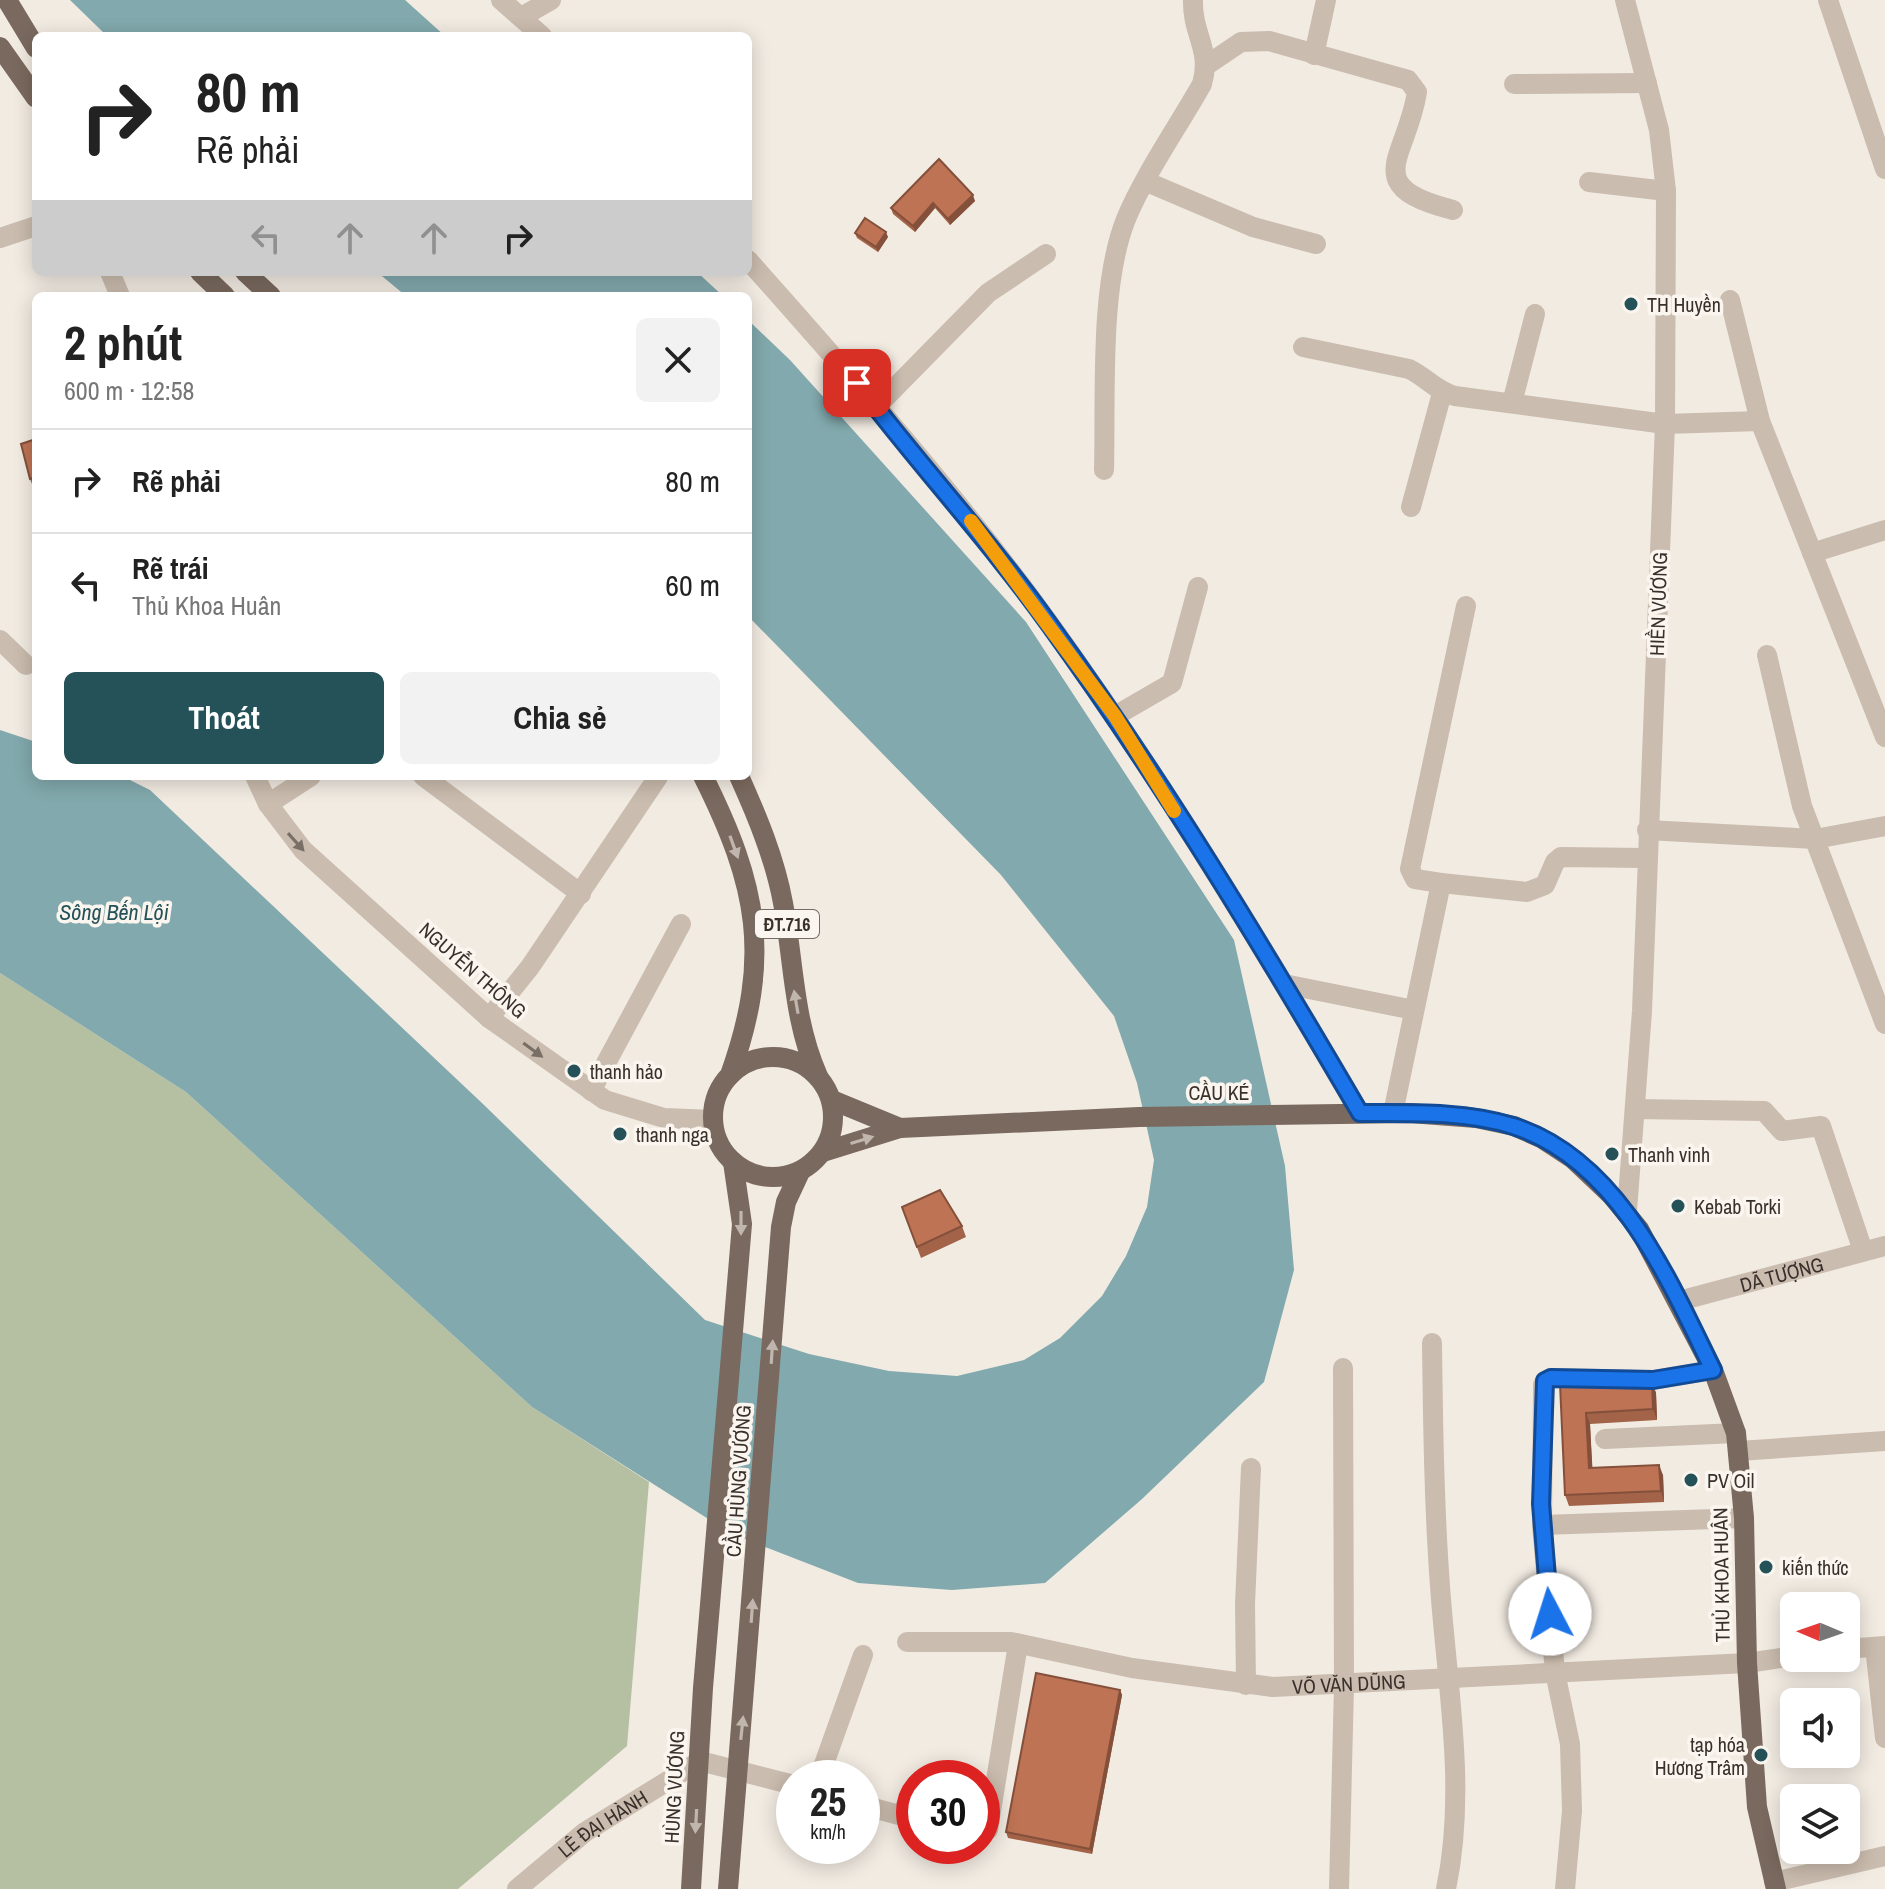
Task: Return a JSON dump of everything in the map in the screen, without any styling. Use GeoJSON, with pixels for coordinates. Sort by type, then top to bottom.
{"type":"FeatureCollection","features":[{"type":"Feature","properties":{"kind":"main road"},"geometry":{"type":"LineString","coordinates":[[7,0],[32,41]]}},
{"type":"Feature","properties":{"kind":"main road"},"geometry":{"type":"LineString","coordinates":[[0,47],[32,93]]}},
{"type":"Feature","properties":{"kind":"main road"},"geometry":{"type":"LineString","coordinates":[[204,276],[221,292]]}},
{"type":"Feature","properties":{"kind":"main road"},"geometry":{"type":"LineString","coordinates":[[249,276],[267,292]]}},
{"type":"Feature","properties":{"kind":"main road","name":"ĐT.716"},"geometry":{"type":"LineString","coordinates":[[705,780],[723,816],[745,877],[754,925],[752,1004],[730,1075]]}},
{"type":"Feature","properties":{"kind":"main road","name":"ĐT.716"},"geometry":{"type":"LineString","coordinates":[[741,780],[771,857],[783,900],[805,1049],[818,1076]]}},
{"type":"Feature","properties":{"kind":"main road"},"geometry":{"type":"LineString","coordinates":[[823,1152],[833,1126],[832,1100],[818,1076],[790,1059],[774,1056],[758,1058],[730,1075],[720,1088],[713,1120],[719,1144],[733,1162],[764,1178],[785,1177],[800,1172],[823,1152],[900,1128]]}},
{"type":"Feature","properties":{"kind":"main road"},"geometry":{"type":"LineString","coordinates":[[832,1100],[900,1128]]}},
{"type":"Feature","properties":{"kind":"main road","name":"THỦ KHOA HUÂN"},"geometry":{"type":"LineString","coordinates":[[1299,1116],[1393,1113],[1476,1118],[1514,1126],[1541,1138],[1573,1159],[1627,1211],[1679,1301],[1713,1370],[1737,1442],[1744,1518],[1747,1663],[1757,1807],[1775,1885]]}},
{"type":"Feature","properties":{"kind":"main road","name":"CẦU KÉ"},"geometry":{"type":"LineString","coordinates":[[900,1128],[1139,1117],[1299,1116]]}},
{"type":"Feature","properties":{"kind":"main road","name":"CẦU HÙNG VƯƠNG"},"geometry":{"type":"LineString","coordinates":[[703,1688],[742,1224],[733,1162]]}},
{"type":"Feature","properties":{"kind":"main road","name":"CẦU HÙNG VƯƠNG"},"geometry":{"type":"LineString","coordinates":[[738,1770],[777,1278],[786,1202],[800,1172]]}},
{"type":"Feature","properties":{"kind":"main road","name":"HÙNG VƯƠNG"},"geometry":{"type":"LineString","coordinates":[[691,1889],[703,1688]]}},
{"type":"Feature","properties":{"kind":"main road"},"geometry":{"type":"LineString","coordinates":[[728,1889],[738,1770]]}},
{"type":"Feature","properties":{"kind":"street"},"geometry":{"type":"LineString","coordinates":[[501,0],[538,32]]}},
{"type":"Feature","properties":{"kind":"street"},"geometry":{"type":"LineString","coordinates":[[523,16],[551,0]]}},
{"type":"Feature","properties":{"kind":"street"},"geometry":{"type":"LineString","coordinates":[[1104,470],[1111,291],[1121,232],[1202,84],[1207,65],[1193,20],[1193,0]]}},
{"type":"Feature","properties":{"kind":"street"},"geometry":{"type":"LineString","coordinates":[[1314,55],[1326,0]]}},
{"type":"Feature","properties":{"kind":"street","name":"HIỀN VƯƠNG"},"geometry":{"type":"LineString","coordinates":[[1625,0],[1659,130],[1666,191],[1665,424],[1635,1109],[1627,1211]]}},
{"type":"Feature","properties":{"kind":"street"},"geometry":{"type":"LineString","coordinates":[[1828,0],[1885,169]]}},
{"type":"Feature","properties":{"kind":"street"},"geometry":{"type":"LineString","coordinates":[[1207,65],[1229,48],[1253,41],[1269,41],[1408,80],[1417,92],[1413,116],[1396,156],[1395,178],[1403,191],[1420,202],[1453,210]]}},
{"type":"Feature","properties":{"kind":"street"},"geometry":{"type":"LineString","coordinates":[[19,75],[32,101]]}},
{"type":"Feature","properties":{"kind":"street"},"geometry":{"type":"LineString","coordinates":[[1514,84],[1647,83]]}},
{"type":"Feature","properties":{"kind":"street"},"geometry":{"type":"LineString","coordinates":[[1147,182],[1253,227],[1316,244]]}},
{"type":"Feature","properties":{"kind":"street"},"geometry":{"type":"LineString","coordinates":[[1589,182],[1666,191]]}},
{"type":"Feature","properties":{"kind":"street"},"geometry":{"type":"LineString","coordinates":[[0,238],[32,227]]}},
{"type":"Feature","properties":{"kind":"street"},"geometry":{"type":"LineString","coordinates":[[876,407],[988,293],[1046,254]]}},
{"type":"Feature","properties":{"kind":"street"},"geometry":{"type":"LineString","coordinates":[[752,265],[876,407],[993,549],[1115,716],[1284,984],[1360,1113]]}},
{"type":"Feature","properties":{"kind":"street"},"geometry":{"type":"LineString","coordinates":[[1730,300],[1760,421],[1885,737]]}},
{"type":"Feature","properties":{"kind":"street"},"geometry":{"type":"LineString","coordinates":[[1512,403],[1535,314]]}},
{"type":"Feature","properties":{"kind":"street"},"geometry":{"type":"LineString","coordinates":[[1303,347],[1409,369],[1422,375],[1442,393],[1665,424],[1760,421]]}},
{"type":"Feature","properties":{"kind":"street"},"geometry":{"type":"LineString","coordinates":[[1411,507],[1442,393]]}},
{"type":"Feature","properties":{"kind":"street"},"geometry":{"type":"LineString","coordinates":[[1812,553],[1885,530]]}},
{"type":"Feature","properties":{"kind":"street"},"geometry":{"type":"LineString","coordinates":[[1115,716],[1172,683],[1198,587]]}},
{"type":"Feature","properties":{"kind":"street"},"geometry":{"type":"LineString","coordinates":[[1466,606],[1410,869],[1415,879],[1527,892],[1545,885],[1555,862],[1561,857],[1576,854],[1646,858]]}},
{"type":"Feature","properties":{"kind":"street"},"geometry":{"type":"LineString","coordinates":[[0,640],[26,665]]}},
{"type":"Feature","properties":{"kind":"street"},"geometry":{"type":"LineString","coordinates":[[1767,655],[1796,784],[1885,1024]]}},
{"type":"Feature","properties":{"kind":"street","name":"NGUYỄN THÔNG"},"geometry":{"type":"LineString","coordinates":[[257,780],[284,829],[321,868],[489,1018],[591,1091],[633,1111],[664,1118],[713,1120]]}},
{"type":"Feature","properties":{"kind":"street"},"geometry":{"type":"LineString","coordinates":[[268,804],[305,780]]}},
{"type":"Feature","properties":{"kind":"street"},"geometry":{"type":"LineString","coordinates":[[428,780],[581,894]]}},
{"type":"Feature","properties":{"kind":"street"},"geometry":{"type":"LineString","coordinates":[[489,1018],[530,967],[656,780]]}},
{"type":"Feature","properties":{"kind":"street"},"geometry":{"type":"LineString","coordinates":[[1647,830],[1815,839],[1885,826]]}},
{"type":"Feature","properties":{"kind":"street"},"geometry":{"type":"LineString","coordinates":[[1393,1113],[1441,883]]}},
{"type":"Feature","properties":{"kind":"street"},"geometry":{"type":"LineString","coordinates":[[591,1091],[681,924]]}},
{"type":"Feature","properties":{"kind":"street"},"geometry":{"type":"LineString","coordinates":[[1284,984],[1414,1010]]}},
{"type":"Feature","properties":{"kind":"street"},"geometry":{"type":"LineString","coordinates":[[1635,1109],[1764,1111],[1782,1131],[1821,1126],[1863,1251]]}},
{"type":"Feature","properties":{"kind":"street","name":"DÃ TƯỢNG"},"geometry":{"type":"LineString","coordinates":[[1679,1301],[1885,1246]]}},
{"type":"Feature","properties":{"kind":"street"},"geometry":{"type":"LineString","coordinates":[[1432,1343],[1438,1565],[1451,1680],[1456,1834],[1446,1889]]}},
{"type":"Feature","properties":{"kind":"street"},"geometry":{"type":"LineString","coordinates":[[1339,1889],[1344,1686],[1343,1368]]}},
{"type":"Feature","properties":{"kind":"street"},"geometry":{"type":"LineString","coordinates":[[1565,1889],[1572,1811],[1570,1744],[1555,1672],[1542,1525],[1545,1381],[1551,1378],[1653,1380],[1713,1370]]}},
{"type":"Feature","properties":{"kind":"street"},"geometry":{"type":"LineString","coordinates":[[1605,1439],[1885,1441]]}},
{"type":"Feature","properties":{"kind":"street"},"geometry":{"type":"LineString","coordinates":[[1246,1685],[1245,1604],[1251,1468]]}},
{"type":"Feature","properties":{"kind":"street"},"geometry":{"type":"LineString","coordinates":[[1542,1525],[1744,1518]]}},
{"type":"Feature","properties":{"kind":"street","name":"VÕ VĂN DŨNG"},"geometry":{"type":"LineString","coordinates":[[907,1642],[1018,1644],[1132,1668],[1246,1685],[1344,1686],[1747,1663],[1780,1658]]}},
{"type":"Feature","properties":{"kind":"street"},"geometry":{"type":"LineString","coordinates":[[999,1760],[1018,1644]]}},
{"type":"Feature","properties":{"kind":"street"},"geometry":{"type":"LineString","coordinates":[[1860,1648],[1880,1647],[1885,1738]]}},
{"type":"Feature","properties":{"kind":"street"},"geometry":{"type":"LineString","coordinates":[[825,1760],[863,1655]]}},
{"type":"Feature","properties":{"kind":"street"},"geometry":{"type":"LineString","coordinates":[[700,1761],[776,1780]]}},
{"type":"Feature","properties":{"kind":"street","name":"LÊ ĐẠI HÀNH"},"geometry":{"type":"LineString","coordinates":[[517,1889],[585,1832],[700,1761]]}},
{"type":"Feature","properties":{"kind":"street"},"geometry":{"type":"LineString","coordinates":[[1775,1885],[1885,1856]]}},
{"type":"Feature","properties":{"kind":"green space"},"geometry":{"type":"Polygon","coordinates":[[[0,973],[186,1092],[532,1407],[649,1482],[627,1746],[458,1889],[0,1889],[0,973]]]}},
{"type":"Feature","properties":{"kind":"water"},"geometry":{"type":"Polygon","coordinates":[[[70,0],[405,0],[441,32],[103,32],[70,0]]]}},
{"type":"Feature","properties":{"kind":"water"},"geometry":{"type":"Polygon","coordinates":[[[382,276],[701,276],[719,292],[401,292],[382,276]]]}},
{"type":"Feature","properties":{"kind":"water","name":"Sông Bến Lội"},"geometry":{"type":"Polygon","coordinates":[[[752,324],[790,360],[1026,622],[1234,940],[1285,1166],[1294,1270],[1264,1382],[1142,1499],[1045,1583],[952,1590],[858,1583],[732,1534],[532,1407],[186,1092],[0,973],[0,730],[32,741],[32,780],[130,780],[150,790],[483,1104],[705,1320],[809,1354],[889,1371],[957,1376],[1024,1360],[1060,1338],[1102,1296],[1126,1256],[1147,1207],[1154,1160],[1137,1083],[1114,1016],[1001,875],[752,620],[752,324]]]}},
{"type":"Feature","properties":{"kind":"building"},"geometry":{"type":"Polygon","coordinates":[[[939,159],[973,195],[948,219],[933,203],[913,226],[891,208],[939,159]]]}},
{"type":"Feature","properties":{"kind":"building"},"geometry":{"type":"Polygon","coordinates":[[[865,218],[886,232],[876,247],[855,233],[865,218]]]}},
{"type":"Feature","properties":{"kind":"building"},"geometry":{"type":"Polygon","coordinates":[[[32,440],[30,479],[21,444],[32,440]]]}},
{"type":"Feature","properties":{"kind":"building"},"geometry":{"type":"Polygon","coordinates":[[[940,1190],[962,1226],[917,1247],[902,1207],[940,1190]]]}},
{"type":"Feature","properties":{"kind":"building"},"geometry":{"type":"Polygon","coordinates":[[[1652,1382],[1653,1409],[1586,1413],[1589,1468],[1659,1465],[1661,1491],[1565,1495],[1560,1384],[1652,1382]]]}},
{"type":"Feature","properties":{"kind":"building"},"geometry":{"type":"Polygon","coordinates":[[[1036,1673],[1120,1690],[1090,1849],[1006,1832],[1036,1673]]]}},
{"type":"Feature","properties":{"kind":"slow traffic"},"geometry":{"type":"LineString","coordinates":[[971,521],[1115,716],[1174,811]]}},
{"type":"Feature","properties":{"kind":"place","name":"TH Huyền"},"geometry":{"type":"Point","coordinates":[1631,304]}},
{"type":"Feature","properties":{"kind":"place","name":"thanh hảo"},"geometry":{"type":"Point","coordinates":[574,1071]}},
{"type":"Feature","properties":{"kind":"place","name":"thanh nga"},"geometry":{"type":"Point","coordinates":[620,1134]}},
{"type":"Feature","properties":{"kind":"place","name":"Thanh vinh"},"geometry":{"type":"Point","coordinates":[1612,1154]}},
{"type":"Feature","properties":{"kind":"place","name":"Kebab Torki"},"geometry":{"type":"Point","coordinates":[1678,1206]}},
{"type":"Feature","properties":{"kind":"place","name":"PV Oil"},"geometry":{"type":"Point","coordinates":[1691,1480]}},
{"type":"Feature","properties":{"kind":"place","name":"kiến thức"},"geometry":{"type":"Point","coordinates":[1766,1567]}},
{"type":"Feature","properties":{"kind":"place","name":"tạp hóa Hương Trâm"},"geometry":{"type":"Point","coordinates":[1761,1755]}},
{"type":"Feature","properties":{"kind":"route"},"geometry":{"type":"LineString","coordinates":[[857,383],[1012,574],[1115,716],[1284,984],[1360,1113],[1476,1118],[1514,1126],[1541,1138],[1573,1159],[1627,1211],[1639,1229],[1713,1370],[1653,1380],[1551,1378],[1545,1381],[1541,1504],[1550,1614]]}}]}
